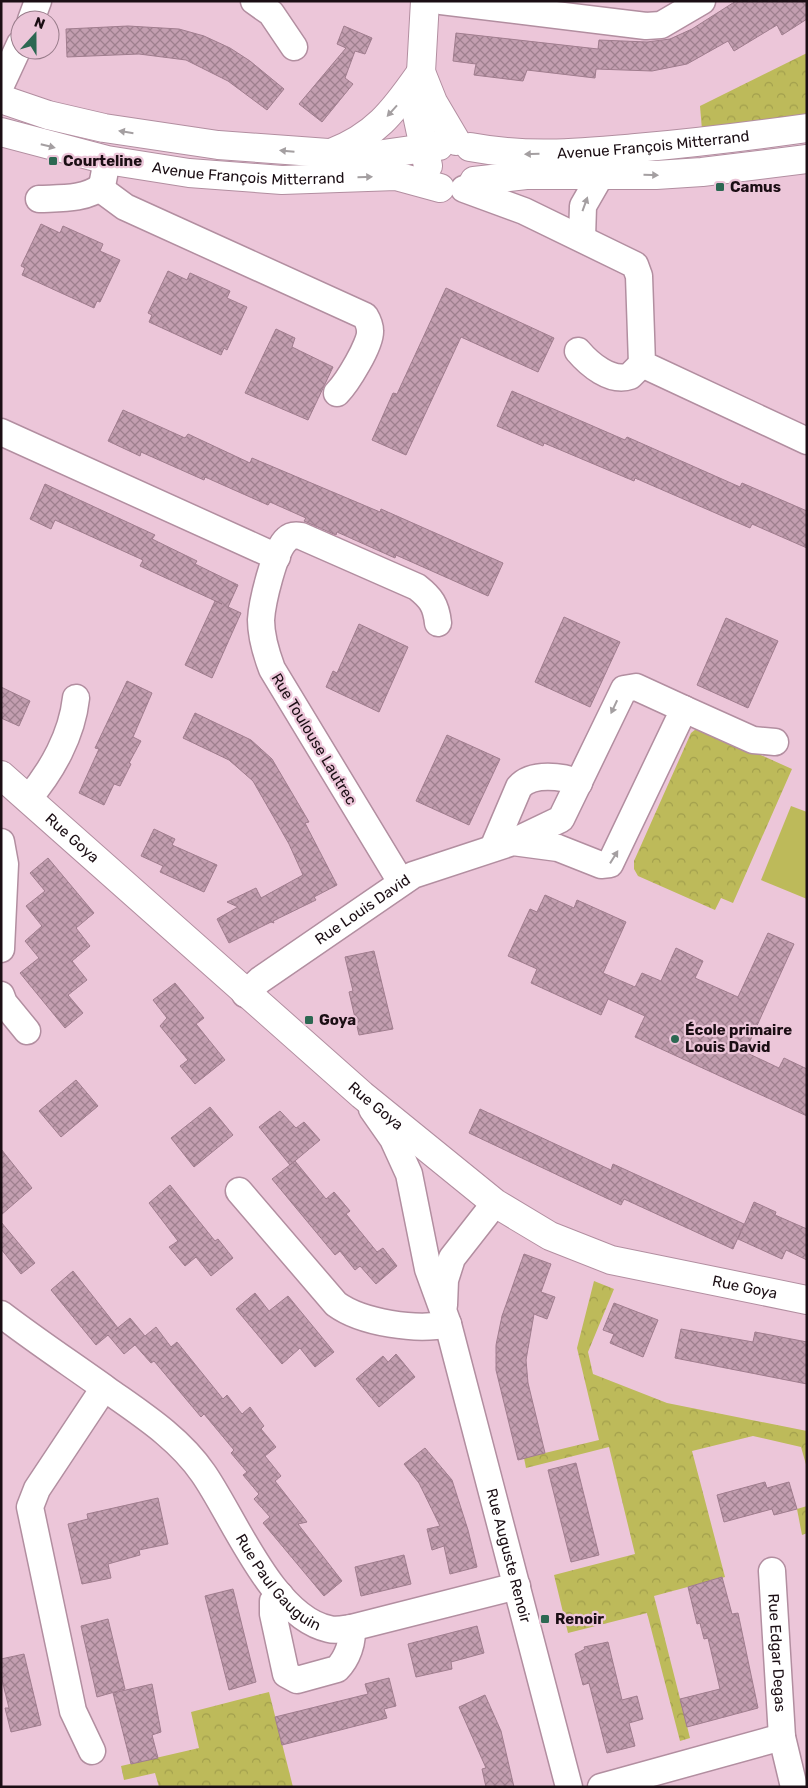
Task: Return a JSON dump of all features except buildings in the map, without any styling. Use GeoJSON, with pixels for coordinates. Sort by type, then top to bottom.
{"type":"FeatureCollection","features":[{"type":"Feature","properties":{"kind":"street"},"geometry":{"type":"LineString","coordinates":[[254,1],[271,14],[294,46]]}},
{"type":"Feature","properties":{"kind":"street"},"geometry":{"type":"LineString","coordinates":[[425,1],[421,72],[416,110],[456,165],[524,211],[628,260],[638,270],[642,364],[630,376],[615,377],[596,367],[578,351]]}},
{"type":"Feature","properties":{"kind":"street"},"geometry":{"type":"LineString","coordinates":[[441,1],[646,26],[662,25],[702,1]]}},
{"type":"Feature","properties":{"kind":"street"},"geometry":{"type":"LineString","coordinates":[[1,84],[12,60]]}},
{"type":"Feature","properties":{"kind":"street"},"geometry":{"type":"LineString","coordinates":[[327,154],[354,144],[366,136],[402,99],[421,72]]}},
{"type":"Feature","properties":{"kind":"street","name":"Avenue François Mitterrand"},"geometry":{"type":"LineString","coordinates":[[1,99],[48,115],[104,128],[218,145],[368,156],[456,165],[526,175],[602,173],[656,175],[702,172],[807,159]]}},
{"type":"Feature","properties":{"kind":"street","name":"Avenue François Mitterrand"},"geometry":{"type":"LineString","coordinates":[[1,132],[107,160],[189,173],[282,180],[396,176],[523,155],[591,152],[710,141],[807,128]]}},
{"type":"Feature","properties":{"kind":"street"},"geometry":{"type":"LineString","coordinates":[[107,160],[102,186],[106,194],[125,207],[365,316],[371,333],[351,376],[337,393]]}},
{"type":"Feature","properties":{"kind":"street"},"geometry":{"type":"LineString","coordinates":[[582,238],[583,206],[602,173]]}},
{"type":"Feature","properties":{"kind":"street"},"geometry":{"type":"LineString","coordinates":[[39,199],[79,197],[95,192],[102,186]]}},
{"type":"Feature","properties":{"kind":"street"},"geometry":{"type":"LineString","coordinates":[[642,364],[807,440]]}},
{"type":"Feature","properties":{"kind":"street"},"geometry":{"type":"LineString","coordinates":[[1,432],[277,557]]}},
{"type":"Feature","properties":{"kind":"street","name":"Rue Toulouse Lautrec"},"geometry":{"type":"LineString","coordinates":[[401,882],[272,669],[264,646],[261,619],[266,588],[277,557],[285,540],[295,535],[417,588],[429,597],[436,608],[438,623]]}},
{"type":"Feature","properties":{"kind":"street","name":"Rue Louis David"},"geometry":{"type":"LineString","coordinates":[[245,994],[260,980],[413,874],[503,845],[561,819],[621,692],[638,678],[684,709],[753,740],[775,742]]}},
{"type":"Feature","properties":{"kind":"street"},"geometry":{"type":"LineString","coordinates":[[11,790],[47,777],[74,717],[76,698]]}},
{"type":"Feature","properties":{"kind":"street","name":"Rue Louis David"},"geometry":{"type":"LineString","coordinates":[[503,845],[558,848],[601,865],[610,864],[684,709]]}},
{"type":"Feature","properties":{"kind":"street"},"geometry":{"type":"LineString","coordinates":[[503,845],[519,787],[526,780],[536,777],[570,779],[579,783]]}},
{"type":"Feature","properties":{"kind":"street","name":"Rue Goya"},"geometry":{"type":"LineString","coordinates":[[11,790],[362,1095],[495,1203],[550,1236],[611,1260],[807,1300]]}},
{"type":"Feature","properties":{"kind":"street"},"geometry":{"type":"LineString","coordinates":[[1,842],[5,864],[1,950]]}},
{"type":"Feature","properties":{"kind":"street"},"geometry":{"type":"LineString","coordinates":[[1,995],[4,1003],[27,1031]]}},
{"type":"Feature","properties":{"kind":"street"},"geometry":{"type":"LineString","coordinates":[[362,1095],[393,1139],[409,1174],[428,1269],[446,1317]]}},
{"type":"Feature","properties":{"kind":"street"},"geometry":{"type":"LineString","coordinates":[[409,1174],[417,1158],[433,1154]]}},
{"type":"Feature","properties":{"kind":"street"},"geometry":{"type":"LineString","coordinates":[[239,1191],[336,1304],[347,1313],[421,1328],[446,1317]]}},
{"type":"Feature","properties":{"kind":"street"},"geometry":{"type":"LineString","coordinates":[[413,1201],[437,1242],[449,1244],[471,1232]]}},
{"type":"Feature","properties":{"kind":"street"},"geometry":{"type":"LineString","coordinates":[[446,1317],[447,1270],[458,1248],[495,1203]]}},
{"type":"Feature","properties":{"kind":"street","name":"Rue Paul Gauguin"},"geometry":{"type":"LineString","coordinates":[[1,1314],[159,1428],[189,1456],[214,1490],[256,1562],[280,1595],[300,1613],[320,1627],[333,1630],[351,1628],[517,1586]]}},
{"type":"Feature","properties":{"kind":"street","name":"Rue Auguste Renoir"},"geometry":{"type":"LineString","coordinates":[[446,1317],[569,1787]]}},
{"type":"Feature","properties":{"kind":"street"},"geometry":{"type":"LineString","coordinates":[[92,1751],[73,1711],[30,1507],[37,1489],[104,1388]]}},
{"type":"Feature","properties":{"kind":"street","name":"Rue Edgar Degas"},"geometry":{"type":"LineString","coordinates":[[772,1571],[782,1737],[794,1787]]}},
{"type":"Feature","properties":{"kind":"street"},"geometry":{"type":"LineString","coordinates":[[280,1595],[274,1601],[272,1607],[286,1674],[291,1678],[297,1680],[337,1669],[342,1664],[353,1638],[351,1628]]}},
{"type":"Feature","properties":{"kind":"street"},"geometry":{"type":"LineString","coordinates":[[601,1787],[782,1737]]}},
{"type":"Feature","properties":{"kind":"green space"},"geometry":{"type":"Polygon","coordinates":[[[807,53],[807,116],[702,130],[700,106],[807,53]]]}},
{"type":"Feature","properties":{"kind":"green space"},"geometry":{"type":"Polygon","coordinates":[[[696,729],[703,729],[792,769],[733,903],[721,898],[715,910],[638,876],[634,869],[634,861],[691,733],[696,729]]]}},
{"type":"Feature","properties":{"kind":"green space"},"geometry":{"type":"Polygon","coordinates":[[[791,806],[807,812],[807,899],[761,880],[791,806]]]}},
{"type":"Feature","properties":{"kind":"green space"},"geometry":{"type":"Polygon","coordinates":[[[594,1281],[614,1289],[588,1352],[593,1374],[667,1403],[807,1431],[807,1468],[801,1447],[753,1436],[692,1451],[725,1577],[654,1596],[690,1738],[680,1741],[647,1613],[568,1633],[554,1575],[635,1554],[609,1447],[526,1468],[524,1458],[599,1440],[577,1348],[594,1281]]]}},
{"type":"Feature","properties":{"kind":"green space"},"geometry":{"type":"Polygon","coordinates":[[[807,1506],[807,1533],[802,1535],[797,1509],[807,1506]]]}},
{"type":"Feature","properties":{"kind":"green space"},"geometry":{"type":"Polygon","coordinates":[[[269,1692],[293,1787],[159,1787],[155,1773],[124,1780],[121,1766],[199,1748],[191,1712],[269,1692]]]}},
{"type":"Feature","properties":{"kind":"place","name":"Courteline"},"geometry":{"type":"Point","coordinates":[53,161]}},
{"type":"Feature","properties":{"kind":"place","name":"Camus"},"geometry":{"type":"Point","coordinates":[720,187]}},
{"type":"Feature","properties":{"kind":"place","name":"Goya"},"geometry":{"type":"Point","coordinates":[309,1020]}},
{"type":"Feature","properties":{"kind":"place","name":"École primaire Louis David"},"geometry":{"type":"Point","coordinates":[675,1039]}},
{"type":"Feature","properties":{"kind":"place","name":"Renoir"},"geometry":{"type":"Point","coordinates":[545,1619]}}]}
